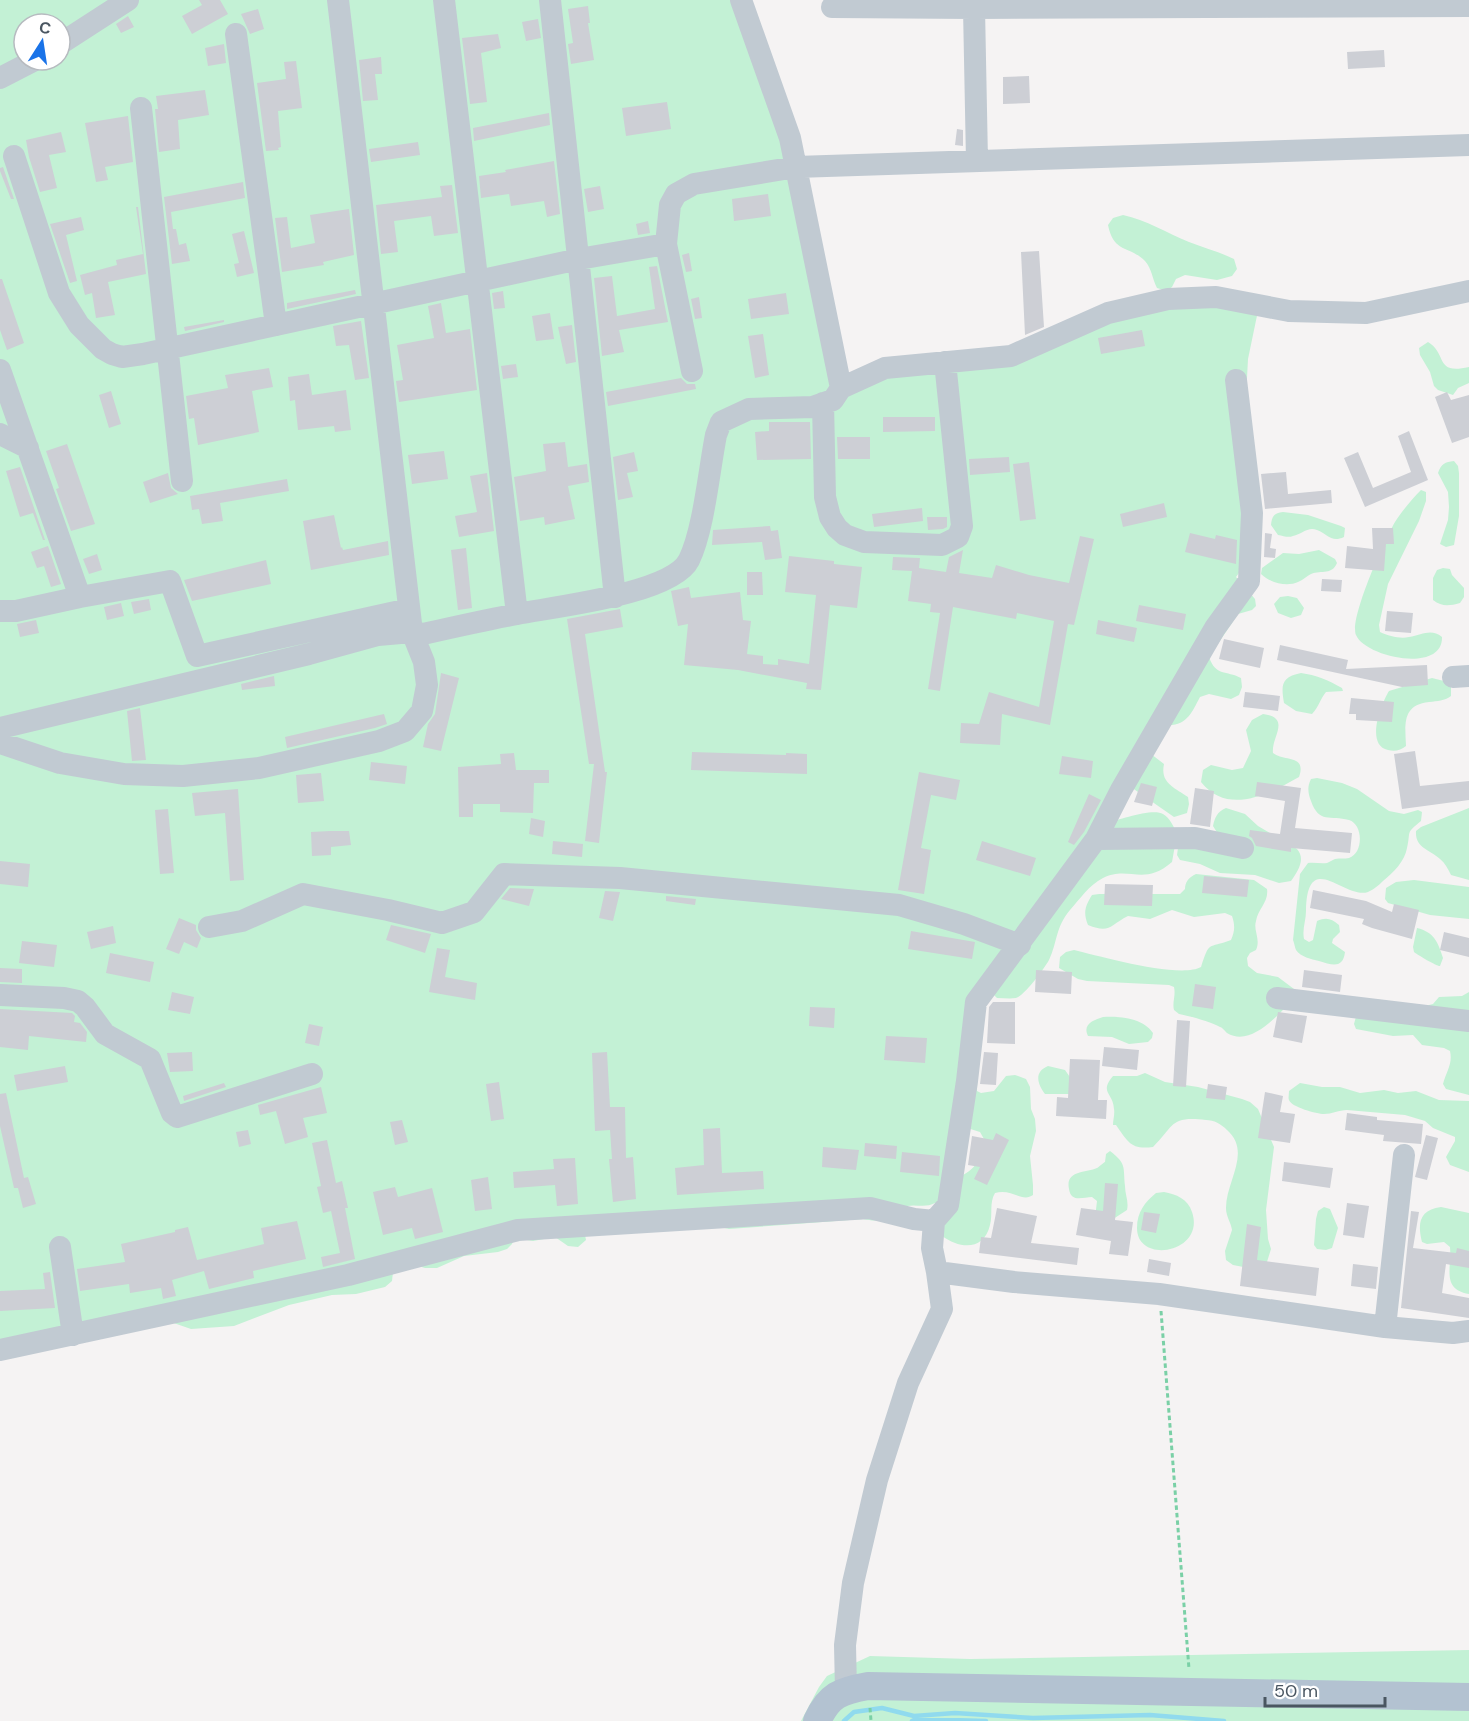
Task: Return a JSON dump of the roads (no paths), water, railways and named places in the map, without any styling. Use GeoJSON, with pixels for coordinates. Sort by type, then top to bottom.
{"type":"FeatureCollection","features":[{"type":"Feature","properties":{"kind":"main road"},"geometry":{"type":"LineString","coordinates":[[817,1721],[825,1704],[846,1690],[868,1686],[1469,1697]]}},
{"type":"Feature","properties":{"kind":"lane"},"geometry":{"type":"LineString","coordinates":[[72,36],[128,0]]}},
{"type":"Feature","properties":{"kind":"lane"},"geometry":{"type":"LineString","coordinates":[[0,743],[60,763],[123,774],[183,776],[259,768],[379,741],[405,731],[422,711],[427,685],[424,662],[412,632],[409,609],[338,0]]}},
{"type":"Feature","properties":{"kind":"lane"},"geometry":{"type":"LineString","coordinates":[[444,0],[517,614]]}},
{"type":"Feature","properties":{"kind":"lane"},"geometry":{"type":"LineString","coordinates":[[550,0],[615,597]]}},
{"type":"Feature","properties":{"kind":"lane"},"geometry":{"type":"LineString","coordinates":[[741,0],[790,138],[840,388]]}},
{"type":"Feature","properties":{"kind":"lane"},"geometry":{"type":"LineString","coordinates":[[832,7],[1469,6]]}},
{"type":"Feature","properties":{"kind":"lane"},"geometry":{"type":"LineString","coordinates":[[974,8],[977,161]]}},
{"type":"Feature","properties":{"kind":"lane"},"geometry":{"type":"LineString","coordinates":[[236,34],[276,325]]}},
{"type":"Feature","properties":{"kind":"lane"},"geometry":{"type":"LineString","coordinates":[[141,108],[182,481]]}},
{"type":"Feature","properties":{"kind":"lane"},"geometry":{"type":"LineString","coordinates":[[692,371],[666,244],[670,205],[676,194],[694,184],[796,168],[1469,145]]}},
{"type":"Feature","properties":{"kind":"lane"},"geometry":{"type":"LineString","coordinates":[[14,156],[59,293],[79,326],[103,349],[122,357],[579,259],[666,244]]}},
{"type":"Feature","properties":{"kind":"lane"},"geometry":{"type":"LineString","coordinates":[[0,728],[309,654],[378,635],[412,632],[423,634],[517,614],[615,597],[675,576],[688,562],[698,531],[716,435],[721,422],[749,408],[813,407],[833,400],[840,388],[885,368],[1011,357],[1108,313],[1168,299],[1216,297],[1289,311],[1366,313],[1469,291]]}},
{"type":"Feature","properties":{"kind":"lane"},"geometry":{"type":"LineString","coordinates":[[823,403],[825,497],[830,517],[837,528],[854,540],[864,542],[942,545],[958,537],[962,526],[945,362]]}},
{"type":"Feature","properties":{"kind":"lane"},"geometry":{"type":"LineString","coordinates":[[0,369],[80,597]]}},
{"type":"Feature","properties":{"kind":"lane"},"geometry":{"type":"LineString","coordinates":[[846,1690],[845,1645],[853,1583],[877,1480],[908,1383],[942,1309],[938,1272],[932,1248],[934,1221],[948,1205],[967,1081],[976,1002],[1096,840],[1121,790],[1215,628],[1249,581],[1252,513],[1236,380]]}},
{"type":"Feature","properties":{"kind":"lane"},"geometry":{"type":"LineString","coordinates":[[0,434],[28,448]]}},
{"type":"Feature","properties":{"kind":"lane"},"geometry":{"type":"LineString","coordinates":[[0,611],[16,611],[170,581],[197,656],[409,609]]}},
{"type":"Feature","properties":{"kind":"lane"},"geometry":{"type":"LineString","coordinates":[[1096,840],[1195,838],[1243,848]]}},
{"type":"Feature","properties":{"kind":"lane"},"geometry":{"type":"LineString","coordinates":[[209,927],[242,921],[303,894],[442,923],[474,912],[504,874],[620,878],[898,905],[964,924],[1020,945]]}},
{"type":"Feature","properties":{"kind":"lane"},"geometry":{"type":"LineString","coordinates":[[0,995],[64,998],[78,1001],[105,1034],[150,1059],[171,1113],[177,1117],[312,1074]]}},
{"type":"Feature","properties":{"kind":"lane"},"geometry":{"type":"LineString","coordinates":[[1277,998],[1469,1022]]}},
{"type":"Feature","properties":{"kind":"lane"},"geometry":{"type":"LineString","coordinates":[[1385,1327],[1404,1155]]}},
{"type":"Feature","properties":{"kind":"lane"},"geometry":{"type":"LineString","coordinates":[[0,1350],[348,1275],[518,1230],[870,1208],[914,1219],[934,1221]]}},
{"type":"Feature","properties":{"kind":"lane"},"geometry":{"type":"LineString","coordinates":[[60,1247],[73,1335]]}},
{"type":"Feature","properties":{"kind":"lane"},"geometry":{"type":"LineString","coordinates":[[938,1272],[1014,1282],[1159,1294],[1385,1327],[1453,1333],[1469,1331]]}},
{"type":"Feature","properties":{"kind":"waterway"},"geometry":{"type":"LineString","coordinates":[[844,1721],[854,1712],[882,1708],[914,1716],[955,1713],[1033,1718],[1150,1715],[1224,1721]]}},
{"type":"Feature","properties":{"kind":"waterway"},"geometry":{"type":"LineString","coordinates":[[912,1721],[916,1719],[986,1721]]}}]}
